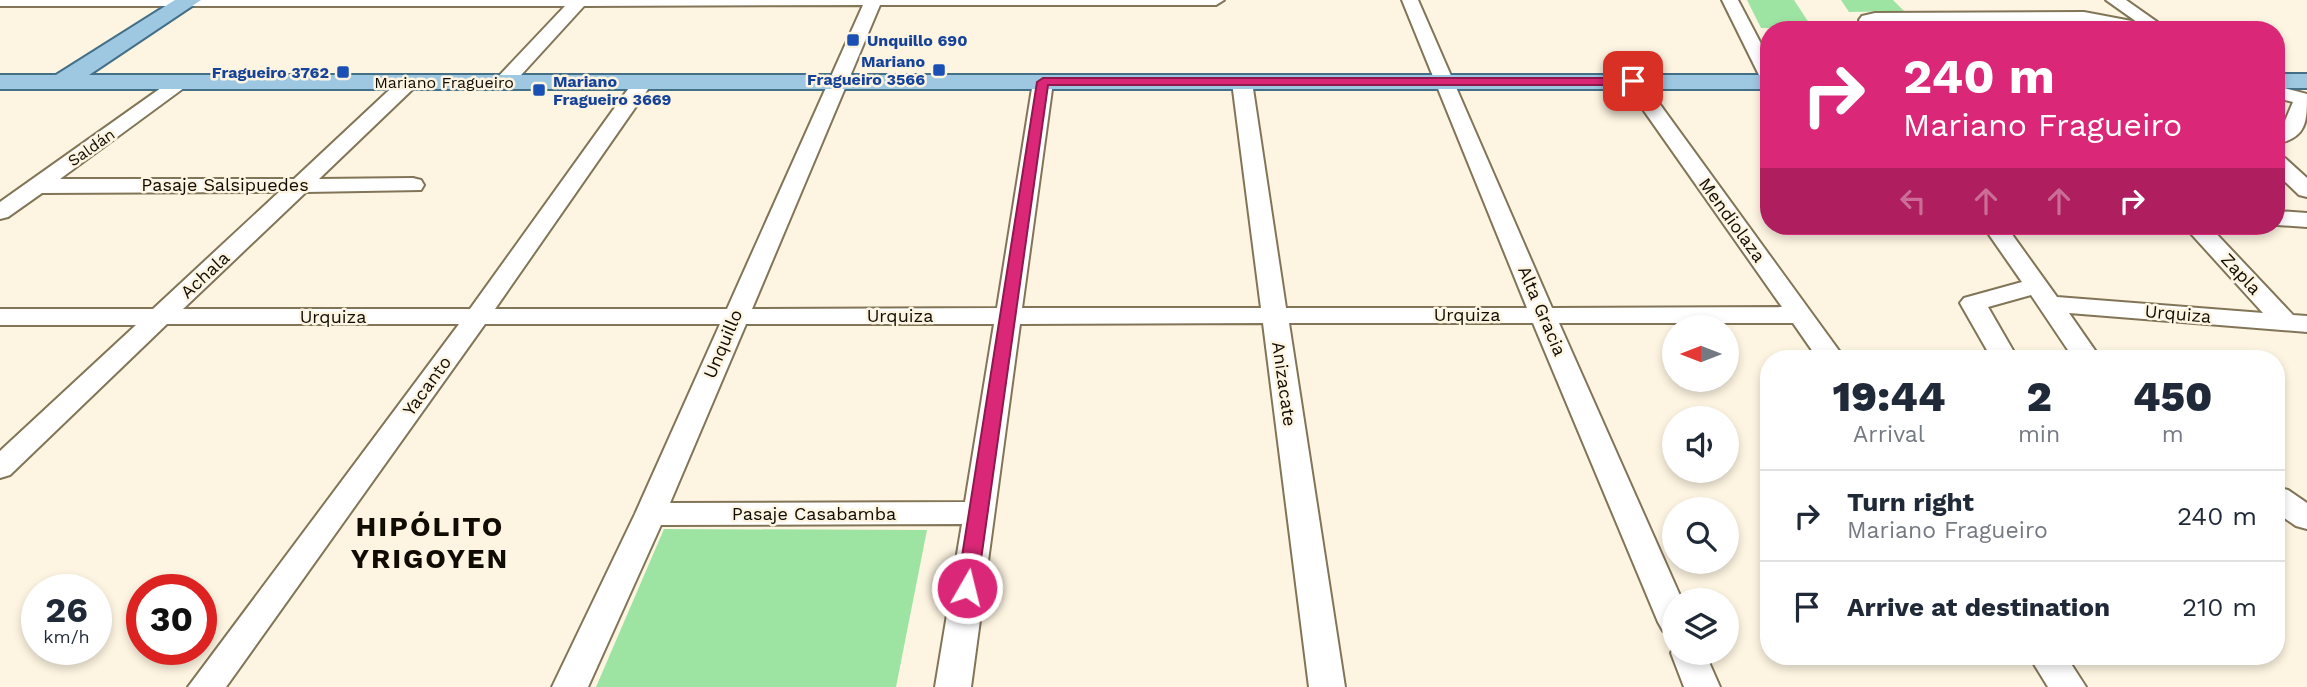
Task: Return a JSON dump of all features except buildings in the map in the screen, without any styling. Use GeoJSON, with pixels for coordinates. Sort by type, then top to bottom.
{"type":"FeatureCollection","features":[{"type":"Feature","properties":{"kind":"main road"},"geometry":{"type":"LineString","coordinates":[[61,82],[189,1]]}},
{"type":"Feature","properties":{"kind":"main road","name":"Mariano Fragueiro"},"geometry":{"type":"LineString","coordinates":[[1,83],[1760,80]]}},
{"type":"Feature","properties":{"kind":"main road"},"geometry":{"type":"LineString","coordinates":[[2285,84],[2306,93]]}},
{"type":"Feature","properties":{"kind":"street"},"geometry":{"type":"LineString","coordinates":[[0,1],[1216,0]]}},
{"type":"Feature","properties":{"kind":"street","name":"Alta Gracia"},"geometry":{"type":"LineString","coordinates":[[1410,0],[1442,81],[1662,592]]}},
{"type":"Feature","properties":{"kind":"street"},"geometry":{"type":"LineString","coordinates":[[1730,0],[1760,62]]}},
{"type":"Feature","properties":{"kind":"street"},"geometry":{"type":"LineString","coordinates":[[1857,0],[1868,21]]}},
{"type":"Feature","properties":{"kind":"street"},"geometry":{"type":"LineString","coordinates":[[2114,0],[2146,21]]}},
{"type":"Feature","properties":{"kind":"street"},"geometry":{"type":"LineString","coordinates":[[504,82],[579,1]]}},
{"type":"Feature","properties":{"kind":"street","name":"Unquillo"},"geometry":{"type":"LineString","coordinates":[[570,687],[650,514],[874,1]]}},
{"type":"Feature","properties":{"kind":"street"},"geometry":{"type":"LineString","coordinates":[[1977,21],[2084,17],[2104,21]]}},
{"type":"Feature","properties":{"kind":"street","name":"Mendiolaza"},"geometry":{"type":"LineString","coordinates":[[1633,81],[1825,350]]}},
{"type":"Feature","properties":{"kind":"street","name":"Saldán"},"geometry":{"type":"LineString","coordinates":[[0,212],[182,82]]}},
{"type":"Feature","properties":{"kind":"street","name":"Achala"},"geometry":{"type":"LineString","coordinates":[[0,468],[409,82]]}},
{"type":"Feature","properties":{"kind":"street","name":"Yacanto"},"geometry":{"type":"LineString","coordinates":[[206,687],[477,317],[643,82]]}},
{"type":"Feature","properties":{"kind":"street"},"geometry":{"type":"LineString","coordinates":[[953,687],[1043,82]]}},
{"type":"Feature","properties":{"kind":"street","name":"Anizacate"},"geometry":{"type":"LineString","coordinates":[[1242,82],[1327,687]]}},
{"type":"Feature","properties":{"kind":"street"},"geometry":{"type":"LineString","coordinates":[[2285,92],[2306,93],[2291,132],[2285,135]]}},
{"type":"Feature","properties":{"kind":"street"},"geometry":{"type":"LineString","coordinates":[[2285,170],[2307,190]]}},
{"type":"Feature","properties":{"kind":"street","name":"Pasaje Salsipuedes"},"geometry":{"type":"LineString","coordinates":[[37,186],[413,185]]}},
{"type":"Feature","properties":{"kind":"street"},"geometry":{"type":"LineString","coordinates":[[2285,219],[2307,220]]}},
{"type":"Feature","properties":{"kind":"street"},"geometry":{"type":"LineString","coordinates":[[2001,235],[2082,350]]}},
{"type":"Feature","properties":{"kind":"street","name":"Zapla"},"geometry":{"type":"LineString","coordinates":[[2205,235],[2296,323]]}},
{"type":"Feature","properties":{"kind":"street","name":"Urquiza"},"geometry":{"type":"LineString","coordinates":[[2000,350],[1973,303],[2042,295],[2296,323]]}},
{"type":"Feature","properties":{"kind":"street","name":"Urquiza"},"geometry":{"type":"LineString","coordinates":[[0,317],[1800,315]]}},
{"type":"Feature","properties":{"kind":"street"},"geometry":{"type":"LineString","coordinates":[[2285,503],[2307,518]]}},
{"type":"Feature","properties":{"kind":"street","name":"Pasaje Casabamba"},"geometry":{"type":"LineString","coordinates":[[650,514],[978,513]]}},
{"type":"Feature","properties":{"kind":"street"},"geometry":{"type":"LineString","coordinates":[[1693,665],[1702,687]]}},
{"type":"Feature","properties":{"kind":"street"},"geometry":{"type":"LineString","coordinates":[[2052,665],[2068,687]]}},
{"type":"Feature","properties":{"kind":"green space"},"geometry":{"type":"Polygon","coordinates":[[[1747,0],[1794,0],[1808,21],[1760,21],[1760,26],[1747,0]]]}},
{"type":"Feature","properties":{"kind":"green space"},"geometry":{"type":"Polygon","coordinates":[[[1841,0],[1893,0],[1904,11],[1849,12],[1841,0]]]}},
{"type":"Feature","properties":{"kind":"green space"},"geometry":{"type":"Polygon","coordinates":[[[664,529],[927,530],[896,687],[596,687],[664,529]]]}},
{"type":"Feature","properties":{"kind":"place","name":"Unquillo 690"},"geometry":{"type":"Point","coordinates":[853,40]}},
{"type":"Feature","properties":{"kind":"place","name":"Mariano Fragueiro 3566"},"geometry":{"type":"Point","coordinates":[939,70]}},
{"type":"Feature","properties":{"kind":"place","name":"Fragueiro 3762"},"geometry":{"type":"Point","coordinates":[343,72]}},
{"type":"Feature","properties":{"kind":"place","name":"Mariano Fragueiro 3669"},"geometry":{"type":"Point","coordinates":[539,90]}},
{"type":"Feature","properties":{"kind":"district","name":"HIPÓLITO YRIGOYEN"},"geometry":{"type":"Point","coordinates":[430,542]}},
{"type":"Feature","properties":{"kind":"route"},"geometry":{"type":"LineString","coordinates":[[967,588],[1043,82],[1633,81]]}}]}
